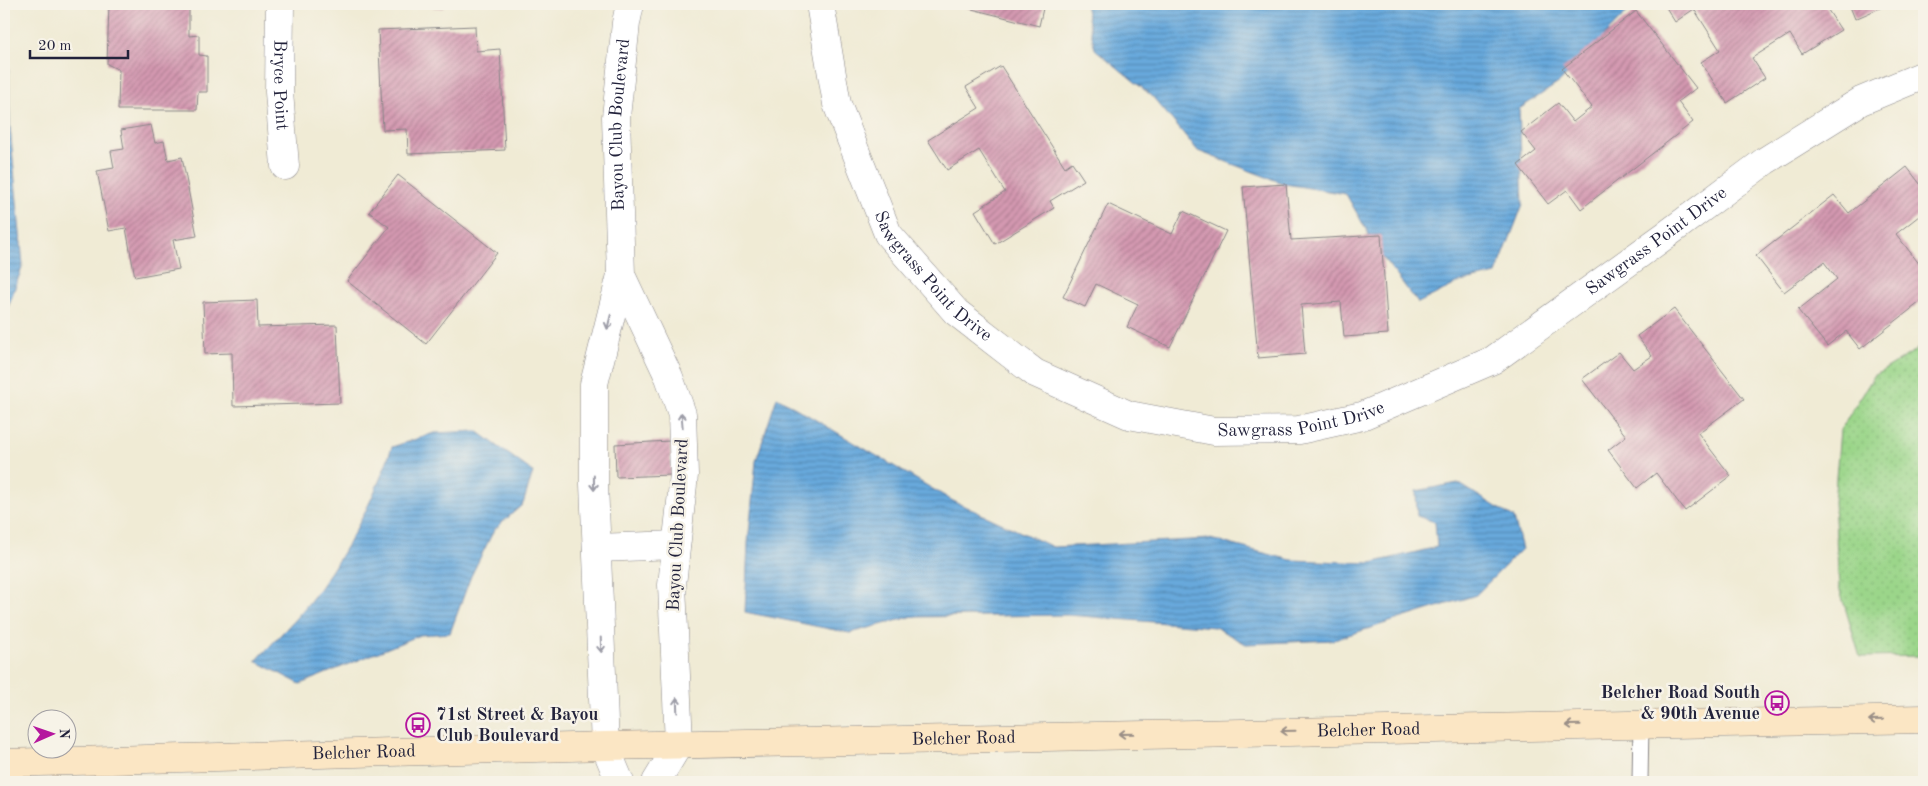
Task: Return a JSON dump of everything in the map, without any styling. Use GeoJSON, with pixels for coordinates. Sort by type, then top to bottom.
{"type":"FeatureCollection","features":[{"type":"Feature","properties":{"kind":"main road","name":"Belcher Road"},"geometry":{"type":"LineString","coordinates":[[4,763],[679,744],[1641,723],[1924,719]]}},
{"type":"Feature","properties":{"kind":"street","name":"Bryce Point"},"geometry":{"type":"LineString","coordinates":[[280,4],[279,92],[285,166]]}},
{"type":"Feature","properties":{"kind":"street","name":"Bayou Club Boulevard"},"geometry":{"type":"LineString","coordinates":[[605,746],[594,484],[594,384],[621,275],[616,117],[626,23],[630,4]]}},
{"type":"Feature","properties":{"kind":"street","name":"Sawgrass Point Drive"},"geometry":{"type":"LineString","coordinates":[[820,4],[837,104],[888,234],[956,312],[1035,373],[1129,415],[1214,431],[1299,430],[1362,416],[1494,360],[1765,161],[1861,101],[1924,75]]}},
{"type":"Feature","properties":{"kind":"street","name":"Bayou Club Boulevard"},"geometry":{"type":"LineString","coordinates":[[621,275],[669,377],[682,414],[684,475],[672,585],[679,744]]}},
{"type":"Feature","properties":{"kind":"street"},"geometry":{"type":"LineString","coordinates":[[597,548],[676,545]]}},
{"type":"Feature","properties":{"kind":"street"},"geometry":{"type":"LineString","coordinates":[[656,782],[679,744]]}},
{"type":"Feature","properties":{"kind":"street"},"geometry":{"type":"LineString","coordinates":[[605,746],[620,782]]}},
{"type":"Feature","properties":{"kind":"lane"},"geometry":{"type":"LineString","coordinates":[[1640,782],[1641,723]]}},
{"type":"Feature","properties":{"kind":"green space"},"geometry":{"type":"Polygon","coordinates":[[[1924,345],[1924,656],[1860,657],[1839,587],[1834,502],[1840,430],[1874,376],[1924,345]]]}},
{"type":"Feature","properties":{"kind":"water"},"geometry":{"type":"Polygon","coordinates":[[[4,4],[7,4],[10,127],[23,265],[4,318],[4,4]]]}},
{"type":"Feature","properties":{"kind":"water"},"geometry":{"type":"Polygon","coordinates":[[[1085,4],[1635,4],[1560,82],[1519,109],[1523,204],[1496,274],[1460,282],[1418,303],[1380,254],[1346,194],[1285,184],[1198,151],[1152,96],[1095,49],[1085,4]]]}},
{"type":"Feature","properties":{"kind":"water"},"geometry":{"type":"Polygon","coordinates":[[[777,397],[953,501],[1053,547],[1210,539],[1291,560],[1371,563],[1437,547],[1435,522],[1417,516],[1416,491],[1458,483],[1514,518],[1522,549],[1476,595],[1332,640],[1246,644],[1215,627],[1068,615],[910,617],[850,633],[745,612],[748,543],[756,461],[777,397]]]}},
{"type":"Feature","properties":{"kind":"water"},"geometry":{"type":"Polygon","coordinates":[[[477,431],[533,472],[523,504],[494,530],[471,576],[450,633],[420,635],[300,684],[256,661],[307,605],[338,561],[368,506],[392,447],[434,433],[477,431]]]}},
{"type":"Feature","properties":{"kind":"building"},"geometry":{"type":"Polygon","coordinates":[[[109,4],[196,4],[196,6],[189,7],[189,36],[199,35],[199,55],[207,56],[207,92],[198,92],[197,110],[118,110],[119,70],[107,64],[109,4]]]}},
{"type":"Feature","properties":{"kind":"building"},"geometry":{"type":"Polygon","coordinates":[[[444,4],[444,8],[405,5],[444,4]]]}},
{"type":"Feature","properties":{"kind":"building"},"geometry":{"type":"Polygon","coordinates":[[[952,4],[1044,4],[1039,26],[952,4]]]}},
{"type":"Feature","properties":{"kind":"building"},"geometry":{"type":"Polygon","coordinates":[[[1664,4],[1824,4],[1841,30],[1802,54],[1790,34],[1752,58],[1765,78],[1727,103],[1701,62],[1720,50],[1694,9],[1675,22],[1664,4]]]}},
{"type":"Feature","properties":{"kind":"building"},"geometry":{"type":"Polygon","coordinates":[[[1849,4],[1889,4],[1855,19],[1849,4]]]}},
{"type":"Feature","properties":{"kind":"building"},"geometry":{"type":"Polygon","coordinates":[[[1636,11],[1696,88],[1678,102],[1693,122],[1581,209],[1567,190],[1548,204],[1518,165],[1536,151],[1521,132],[1558,103],[1573,122],[1592,107],[1562,69],[1636,11]]]}},
{"type":"Feature","properties":{"kind":"building"},"geometry":{"type":"Polygon","coordinates":[[[475,26],[476,51],[500,49],[505,150],[408,154],[407,129],[383,130],[378,30],[475,26]]]}},
{"type":"Feature","properties":{"kind":"building"},"geometry":{"type":"Polygon","coordinates":[[[1001,66],[1065,167],[1072,162],[1084,180],[1050,201],[1054,208],[995,244],[975,211],[1005,192],[979,150],[947,170],[928,140],[979,108],[966,87],[1001,66]]]}},
{"type":"Feature","properties":{"kind":"building"},"geometry":{"type":"Polygon","coordinates":[[[151,125],[155,143],[164,141],[168,160],[182,157],[197,236],[173,240],[179,269],[135,277],[126,228],[109,231],[97,171],[114,168],[111,151],[124,149],[121,130],[151,125]]]}},
{"type":"Feature","properties":{"kind":"building"},"geometry":{"type":"Polygon","coordinates":[[[1907,167],[1924,189],[1924,212],[1896,234],[1924,270],[1924,299],[1860,349],[1846,331],[1827,346],[1798,310],[1837,279],[1824,262],[1784,292],[1756,256],[1834,195],[1849,213],[1907,167]]]}},
{"type":"Feature","properties":{"kind":"building"},"geometry":{"type":"Polygon","coordinates":[[[398,175],[497,253],[426,344],[347,281],[389,227],[369,212],[398,175]]]}},
{"type":"Feature","properties":{"kind":"building"},"geometry":{"type":"Polygon","coordinates":[[[1286,184],[1291,240],[1381,235],[1388,334],[1344,337],[1341,302],[1301,305],[1305,354],[1258,358],[1243,187],[1286,184]]]}},
{"type":"Feature","properties":{"kind":"building"},"geometry":{"type":"Polygon","coordinates":[[[1108,204],[1172,234],[1183,211],[1226,231],[1170,347],[1127,327],[1138,304],[1096,284],[1085,307],[1063,297],[1108,204]]]}},
{"type":"Feature","properties":{"kind":"building"},"geometry":{"type":"Polygon","coordinates":[[[257,300],[258,327],[337,325],[340,403],[233,406],[232,353],[205,354],[203,302],[257,300]]]}},
{"type":"Feature","properties":{"kind":"building"},"geometry":{"type":"Polygon","coordinates":[[[1674,309],[1744,399],[1698,433],[1731,476],[1685,511],[1656,473],[1637,488],[1608,450],[1626,436],[1582,379],[1619,352],[1633,369],[1652,356],[1637,336],[1674,309]]]}},
{"type":"Feature","properties":{"kind":"building"},"geometry":{"type":"Polygon","coordinates":[[[670,441],[671,475],[616,477],[615,444],[670,441]]]}},
{"type":"Feature","properties":{"kind":"place","name":"Belcher Road South & 90th Avenue"},"geometry":{"type":"Point","coordinates":[1777,703]}},
{"type":"Feature","properties":{"kind":"place","name":"71st Street & Bayou Club Boulevard"},"geometry":{"type":"Point","coordinates":[418,725]}}]}
